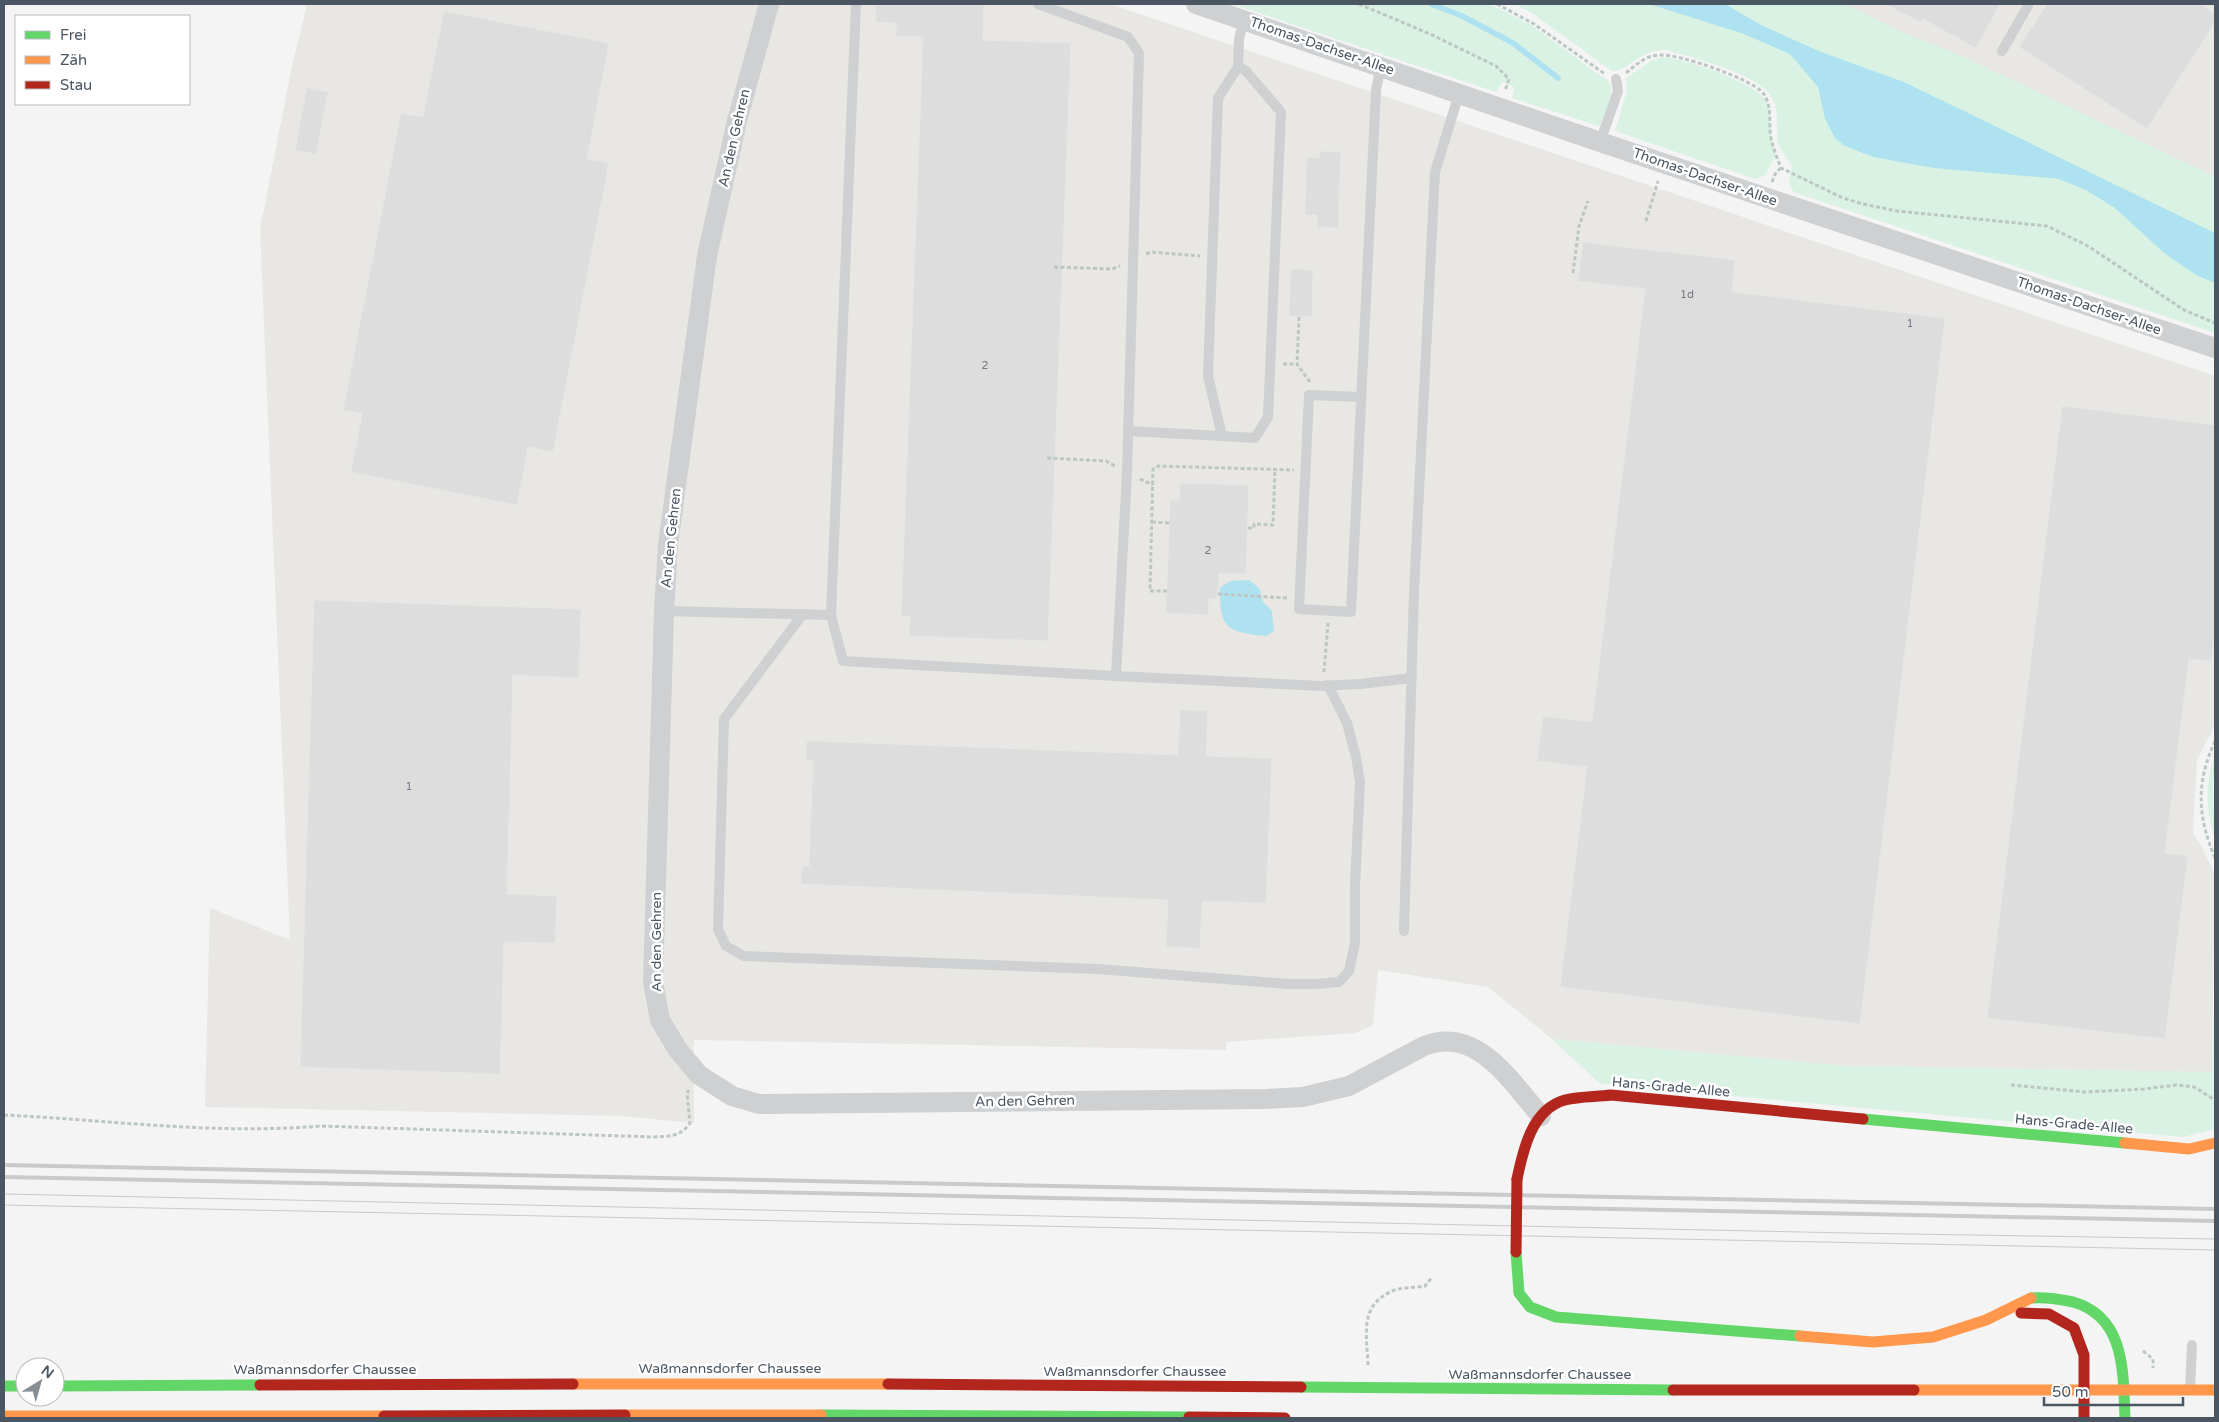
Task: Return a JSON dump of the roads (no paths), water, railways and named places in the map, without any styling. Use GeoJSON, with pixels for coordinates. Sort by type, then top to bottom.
{"type":"FeatureCollection","features":[{"type":"Feature","properties":{"kind":"main road","name":"Hans-Grade-Allee"},"geometry":{"type":"LineString","coordinates":[[2125,1418],[2120,1350],[2112,1330],[2096,1312],[2072,1301],[2044,1297],[2025,1300],[2007,1310],[1951,1332],[1912,1340],[1873,1342],[1556,1317],[1530,1307],[1519,1293],[1516,1252],[1517,1179],[1524,1147],[1541,1116],[1561,1101],[1611,1095],[2173,1148],[2189,1149],[2215,1144]]}},
{"type":"Feature","properties":{"kind":"main road","name":"Hans-Grade-Allee"},"geometry":{"type":"LineString","coordinates":[[2007,1310],[2048,1314],[2074,1328],[2084,1356],[2084,1418]]}},
{"type":"Feature","properties":{"kind":"main road","name":"Waßmannsdorfer Chaussee"},"geometry":{"type":"LineString","coordinates":[[65,1386],[702,1382],[1369,1388],[2215,1390]]}},
{"type":"Feature","properties":{"kind":"main road"},"geometry":{"type":"LineString","coordinates":[[4,1416],[1078,1415],[1285,1418]]}},
{"type":"Feature","properties":{"kind":"street","name":"An den Gehren"},"geometry":{"type":"LineString","coordinates":[[769,4],[737,121],[707,256],[668,544],[664,611],[654,982],[660,1020],[678,1050],[699,1076],[732,1096],[759,1104],[1303,1097],[1349,1086],[1424,1046],[1436,1041],[1448,1040],[1466,1044],[1484,1053],[1541,1116]]}},
{"type":"Feature","properties":{"kind":"street","name":"Thomas-Dachser-Allee"},"geometry":{"type":"LineString","coordinates":[[1196,4],[1600,142],[2215,348]]}},
{"type":"Feature","properties":{"kind":"lane"},"geometry":{"type":"LineString","coordinates":[[856,4],[831,615],[842,661],[1326,685],[1360,684],[1412,678]]}},
{"type":"Feature","properties":{"kind":"lane"},"geometry":{"type":"LineString","coordinates":[[1038,4],[1128,37],[1139,53],[1127,473],[1116,676]]}},
{"type":"Feature","properties":{"kind":"lane"},"geometry":{"type":"LineString","coordinates":[[2002,51],[2029,4]]}},
{"type":"Feature","properties":{"kind":"lane"},"geometry":{"type":"LineString","coordinates":[[1222,436],[1208,376],[1218,98],[1238,66],[1239,39],[1244,20]]}},
{"type":"Feature","properties":{"kind":"lane"},"geometry":{"type":"LineString","coordinates":[[1128,431],[1255,438],[1268,417],[1281,112],[1245,70],[1238,66]]}},
{"type":"Feature","properties":{"kind":"lane"},"geometry":{"type":"LineString","coordinates":[[1361,397],[1309,395],[1299,609],[1351,612],[1376,90],[1381,66]]}},
{"type":"Feature","properties":{"kind":"lane"},"geometry":{"type":"LineString","coordinates":[[1600,142],[1618,91],[1616,79]]}},
{"type":"Feature","properties":{"kind":"lane"},"geometry":{"type":"LineString","coordinates":[[1404,931],[1412,678],[1435,172],[1459,94]]}},
{"type":"Feature","properties":{"kind":"lane"},"geometry":{"type":"LineString","coordinates":[[664,611],[831,615]]}},
{"type":"Feature","properties":{"kind":"lane"},"geometry":{"type":"LineString","coordinates":[[803,614],[724,719],[718,929],[726,946],[744,956],[1098,969],[1288,984],[1339,982],[1349,971],[1355,944],[1355,885],[1360,782],[1356,757],[1346,723],[1326,685]]}},
{"type":"Feature","properties":{"kind":"lane"},"geometry":{"type":"LineString","coordinates":[[2190,1390],[2192,1345]]}},
{"type":"Feature","properties":{"kind":"water"},"geometry":{"type":"Polygon","coordinates":[[[1649,4],[1725,4],[1761,25],[1821,52],[1904,82],[2215,233],[2215,283],[2196,275],[2164,253],[2115,208],[2086,190],[2059,179],[1934,168],[1873,157],[1845,146],[1835,138],[1825,119],[1818,87],[1790,54],[1744,34],[1649,4]]]}},
{"type":"Feature","properties":{"kind":"water"},"geometry":{"type":"Polygon","coordinates":[[[1249,580],[1259,588],[1263,602],[1272,611],[1274,631],[1266,636],[1234,630],[1228,626],[1221,612],[1220,588],[1230,581],[1249,580]]]}},
{"type":"Feature","properties":{"kind":"waterway"},"geometry":{"type":"LineString","coordinates":[[1431,4],[1462,16],[1513,43],[1558,78]]}},
{"type":"Feature","properties":{"kind":"tram line"},"geometry":{"type":"LineString","coordinates":[[4,1194],[2215,1239]]}},
{"type":"Feature","properties":{"kind":"tram line"},"geometry":{"type":"LineString","coordinates":[[4,1205],[2215,1250]]}},
{"type":"Feature","properties":{"kind":"railway"},"geometry":{"type":"LineString","coordinates":[[4,1165],[2215,1209]]}},
{"type":"Feature","properties":{"kind":"railway"},"geometry":{"type":"LineString","coordinates":[[4,1177],[2215,1221]]}}]}
